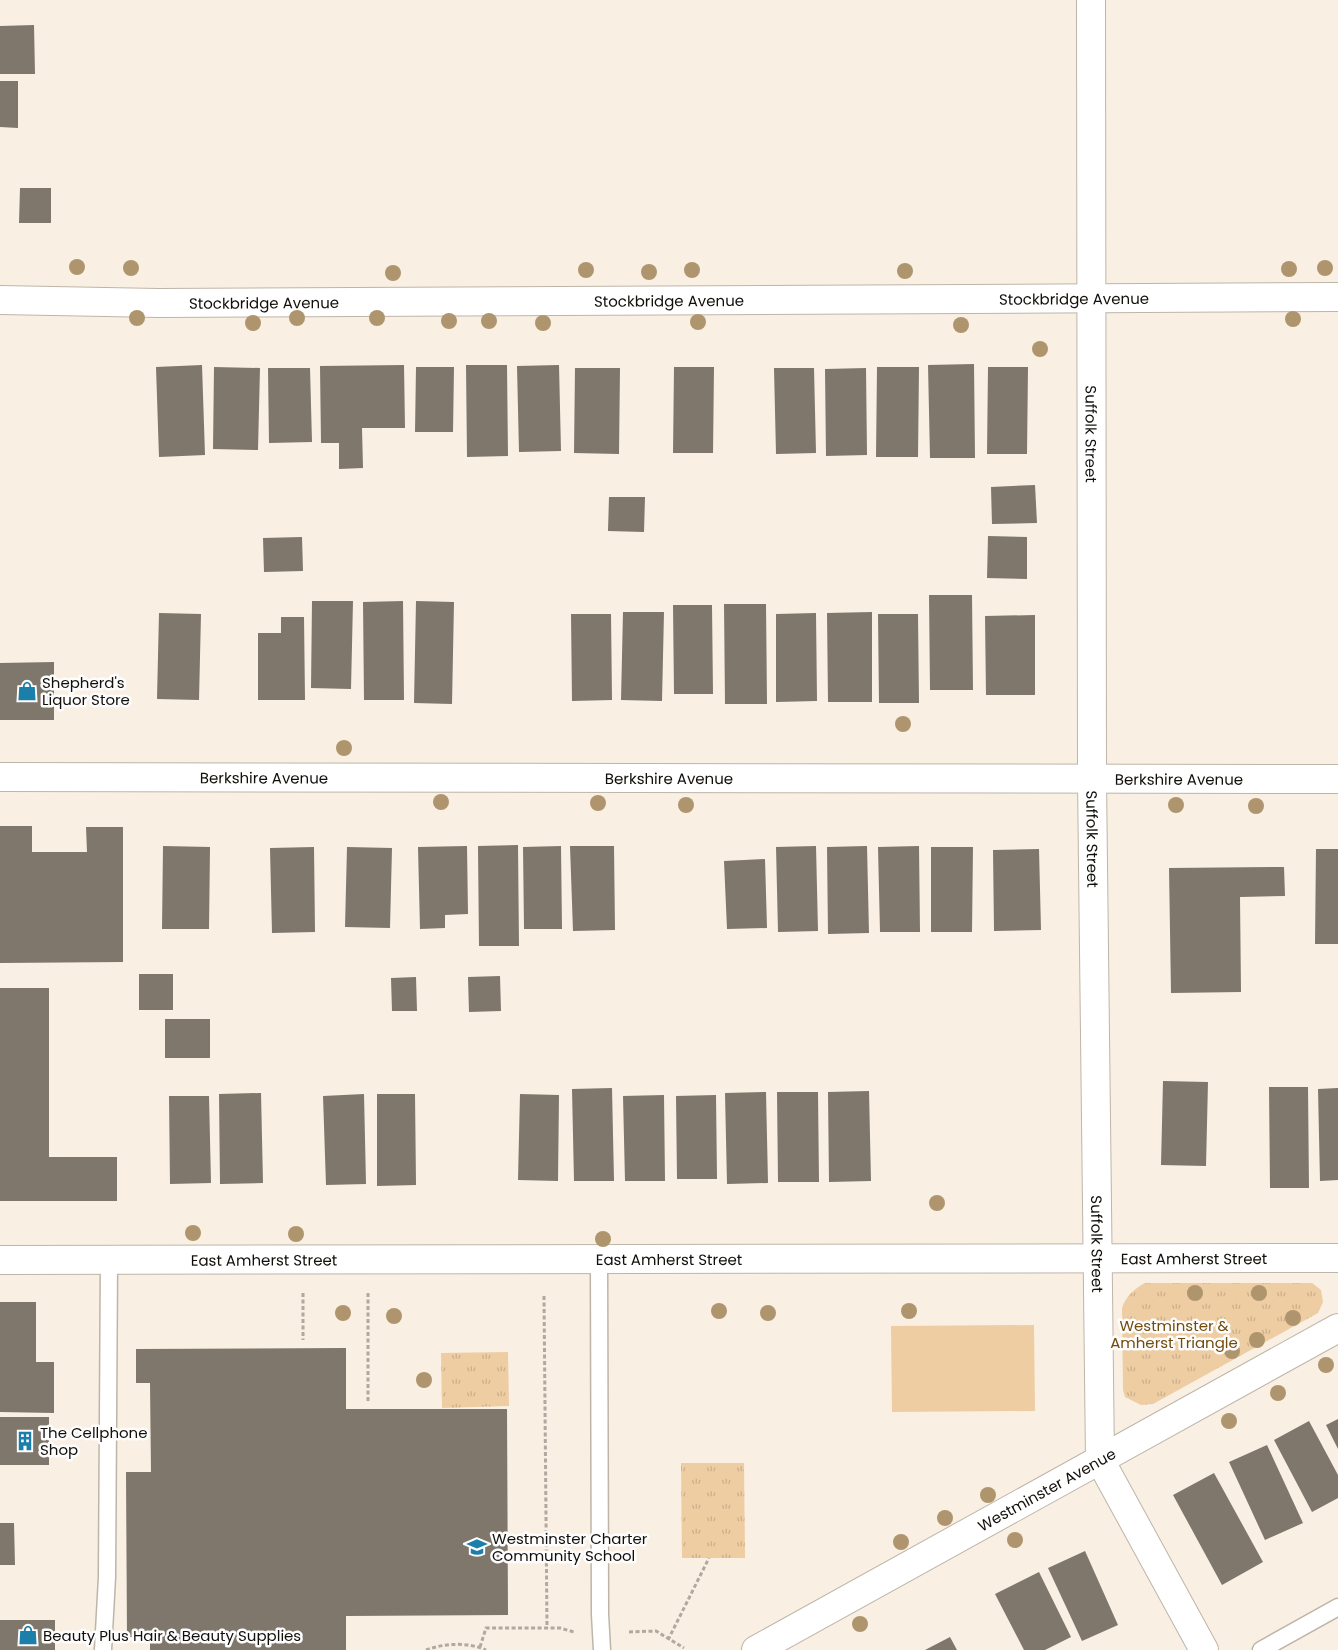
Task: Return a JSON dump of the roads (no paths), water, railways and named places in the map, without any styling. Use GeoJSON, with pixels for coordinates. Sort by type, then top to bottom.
{"type":"FeatureCollection","features":[{"type":"Feature","properties":{"kind":"street","name":"Suffolk Street"},"geometry":{"type":"LineString","coordinates":[[1092,0],[1092,779],[1100,1460],[1204,1650]]}},
{"type":"Feature","properties":{"kind":"street","name":"Stockbridge Avenue"},"geometry":{"type":"LineString","coordinates":[[0,300],[168,303],[1338,297]]}},
{"type":"Feature","properties":{"kind":"street","name":"Berkshire Avenue"},"geometry":{"type":"LineString","coordinates":[[0,778],[1338,779]]}},
{"type":"Feature","properties":{"kind":"street","name":"East Amherst Street"},"geometry":{"type":"LineString","coordinates":[[0,1260],[1338,1258]]}},
{"type":"Feature","properties":{"kind":"street","name":"Westminster Avenue"},"geometry":{"type":"LineString","coordinates":[[756,1650],[1338,1328]]}},
{"type":"Feature","properties":{"kind":"lane"},"geometry":{"type":"LineString","coordinates":[[599,1259],[600,1614],[602,1650]]}},
{"type":"Feature","properties":{"kind":"lane"},"geometry":{"type":"LineString","coordinates":[[103,1650],[107,1577],[109,1261]]}},
{"type":"Feature","properties":{"kind":"lane"},"geometry":{"type":"LineString","coordinates":[[1261,1650],[1338,1607]]}},
{"type":"Feature","properties":{"kind":"place","name":"Shepherd's Liquor Store"},"geometry":{"type":"Point","coordinates":[27,691]}},
{"type":"Feature","properties":{"kind":"place","name":"The Cellphone Shop"},"geometry":{"type":"Point","coordinates":[25,1441]}},
{"type":"Feature","properties":{"kind":"place","name":"Westminster Charter Community School"},"geometry":{"type":"Point","coordinates":[477,1547]}},
{"type":"Feature","properties":{"kind":"place","name":"Beauty Plus Hair & Beauty Supplies"},"geometry":{"type":"Point","coordinates":[28,1635]}},
{"type":"Feature","properties":{"kind":"park label","name":"Westminster & Amherst Triangle"},"geometry":{"type":"Point","coordinates":[1174,1334]}}]}
